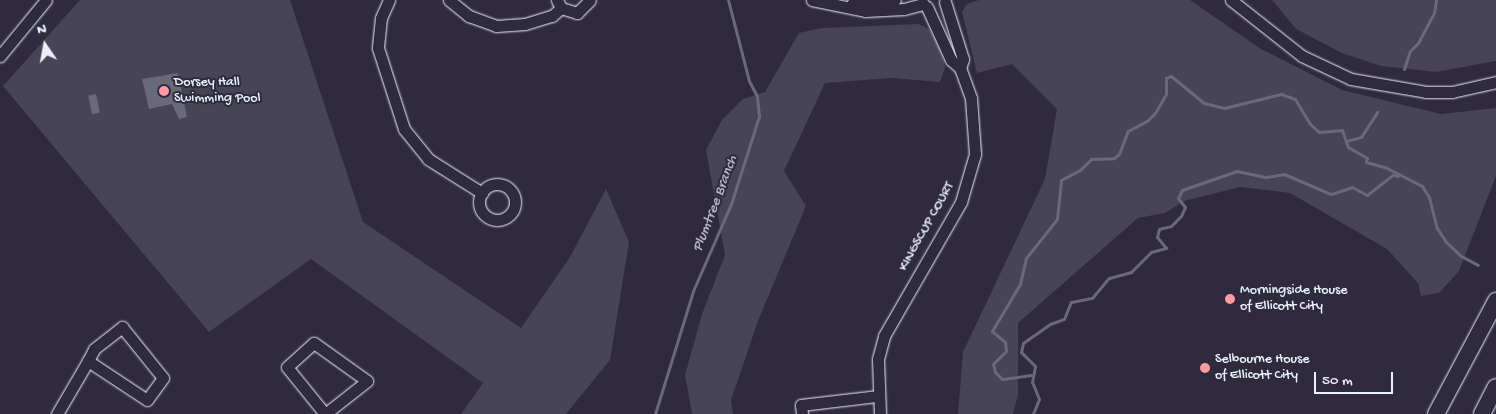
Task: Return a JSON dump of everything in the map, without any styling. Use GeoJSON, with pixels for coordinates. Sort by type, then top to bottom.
{"type":"FeatureCollection","features":[{"type":"Feature","properties":{"kind":"highway"},"geometry":{"type":"LineString","coordinates":[[1436,414],[1496,301]]}},
{"type":"Feature","properties":{"kind":"highway"},"geometry":{"type":"LineString","coordinates":[[1482,414],[1496,387]]}},
{"type":"Feature","properties":{"kind":"street"},"geometry":{"type":"LineString","coordinates":[[0,56],[46,0]]}},
{"type":"Feature","properties":{"kind":"street"},"geometry":{"type":"LineString","coordinates":[[389,0],[381,18],[378,48],[404,130],[428,159],[482,193]]}},
{"type":"Feature","properties":{"kind":"street"},"geometry":{"type":"LineString","coordinates":[[449,0],[469,16],[496,26],[525,24],[552,16],[559,4],[577,13],[590,0]]}},
{"type":"Feature","properties":{"kind":"street"},"geometry":{"type":"LineString","coordinates":[[812,0],[864,11],[904,9],[924,4],[935,9],[945,1]]}},
{"type":"Feature","properties":{"kind":"street"},"geometry":{"type":"LineString","coordinates":[[840,5],[895,0]]}},
{"type":"Feature","properties":{"kind":"street"},"geometry":{"type":"LineString","coordinates":[[1231,0],[1302,56],[1351,79],[1426,92],[1452,92],[1496,82]]}},
{"type":"Feature","properties":{"kind":"street","name":"KINGSCUP COURT"},"geometry":{"type":"LineString","coordinates":[[945,1],[963,59],[960,68]]}},
{"type":"Feature","properties":{"kind":"street","name":"KINGSCUP COURT"},"geometry":{"type":"LineString","coordinates":[[880,414],[878,359],[884,336],[969,183],[975,154],[975,126],[971,98],[960,68],[951,60],[924,4]]}},
{"type":"Feature","properties":{"kind":"street"},"geometry":{"type":"LineString","coordinates":[[57,414],[88,361],[101,341],[122,327],[163,378],[146,400],[88,361]]}},
{"type":"Feature","properties":{"kind":"street"},"geometry":{"type":"LineString","coordinates":[[314,343],[367,381],[325,414],[287,367],[314,343]]}},
{"type":"Feature","properties":{"kind":"street"},"geometry":{"type":"LineString","coordinates":[[802,414],[801,405],[878,396]]}},
{"type":"Feature","properties":{"kind":"shaded area"},"geometry":{"type":"Polygon","coordinates":[[[80,0],[290,0],[363,222],[521,328],[570,257],[606,189],[629,242],[610,360],[566,414],[461,414],[483,383],[311,259],[209,332],[3,86],[80,0]]]}},
{"type":"Feature","properties":{"kind":"shaded area"},"geometry":{"type":"Polygon","coordinates":[[[979,0],[1190,0],[1261,49],[1342,90],[1441,114],[1496,108],[1496,176],[1459,271],[1439,293],[1421,296],[1418,283],[1387,249],[1290,193],[1240,187],[1184,201],[1165,213],[1138,218],[1018,323],[1018,395],[1013,414],[958,414],[963,352],[1045,179],[1057,109],[1012,64],[977,73],[962,12],[967,4],[979,0]]]}},
{"type":"Feature","properties":{"kind":"shaded area"},"geometry":{"type":"Polygon","coordinates":[[[1272,0],[1496,0],[1496,61],[1436,72],[1381,66],[1342,53],[1296,29],[1272,0]]]}},
{"type":"Feature","properties":{"kind":"shaded area"},"geometry":{"type":"Polygon","coordinates":[[[919,24],[929,29],[940,46],[945,68],[940,82],[891,78],[825,83],[784,171],[806,206],[758,321],[731,400],[733,414],[692,414],[685,375],[702,314],[725,255],[706,150],[722,120],[743,99],[765,92],[799,33],[822,28],[919,24]]]}},
{"type":"Feature","properties":{"kind":"water","name":"Dorsey Hall Swimming Pool"},"geometry":{"type":"Polygon","coordinates":[[[178,73],[187,117],[179,119],[172,104],[149,109],[142,79],[178,73]]]}},
{"type":"Feature","properties":{"kind":"water"},"geometry":{"type":"Polygon","coordinates":[[[96,94],[100,113],[92,114],[88,96],[96,94]]]}},
{"type":"Feature","properties":{"kind":"waterway","name":"Plumtree Branch"},"geometry":{"type":"LineString","coordinates":[[655,414],[693,291],[731,204],[759,116],[757,96],[749,81],[728,0]]}},
{"type":"Feature","properties":{"kind":"waterway"},"geometry":{"type":"LineString","coordinates":[[1404,69],[1410,51],[1418,43],[1434,13],[1436,0]]}},
{"type":"Feature","properties":{"kind":"waterway"},"geometry":{"type":"LineString","coordinates":[[1031,375],[1002,379],[995,372],[993,364],[1006,351],[1005,342],[992,331],[1020,284],[1026,258],[1057,219],[1061,180],[1080,170],[1091,159],[1114,158],[1119,154],[1128,131],[1147,121],[1155,113],[1166,94],[1166,78],[1171,76],[1204,103],[1224,108],[1281,94],[1295,99],[1310,124],[1319,132],[1342,130],[1348,147],[1367,158],[1366,162],[1385,167],[1422,186],[1429,197],[1437,228],[1446,242],[1461,256],[1478,265]]}},
{"type":"Feature","properties":{"kind":"waterway"},"geometry":{"type":"LineString","coordinates":[[1346,141],[1361,137],[1377,112]]}},
{"type":"Feature","properties":{"kind":"waterway"},"geometry":{"type":"LineString","coordinates":[[1033,414],[1039,399],[1032,382],[1035,366],[1021,352],[1023,343],[1050,324],[1064,319],[1071,302],[1092,298],[1109,278],[1131,272],[1151,252],[1166,248],[1157,237],[1159,229],[1171,226],[1181,216],[1185,207],[1178,198],[1182,190],[1237,171],[1266,177],[1284,174],[1331,194],[1352,187],[1367,195],[1393,175],[1398,176]]}},
{"type":"Feature","properties":{"kind":"place","name":"Dorsey Hall Swimming Pool"},"geometry":{"type":"Point","coordinates":[164,91]}},
{"type":"Feature","properties":{"kind":"place","name":"Morningside House of Ellicott City"},"geometry":{"type":"Point","coordinates":[1230,299]}},
{"type":"Feature","properties":{"kind":"place","name":"Selbourne House of Ellicott City"},"geometry":{"type":"Point","coordinates":[1205,368]}}]}
